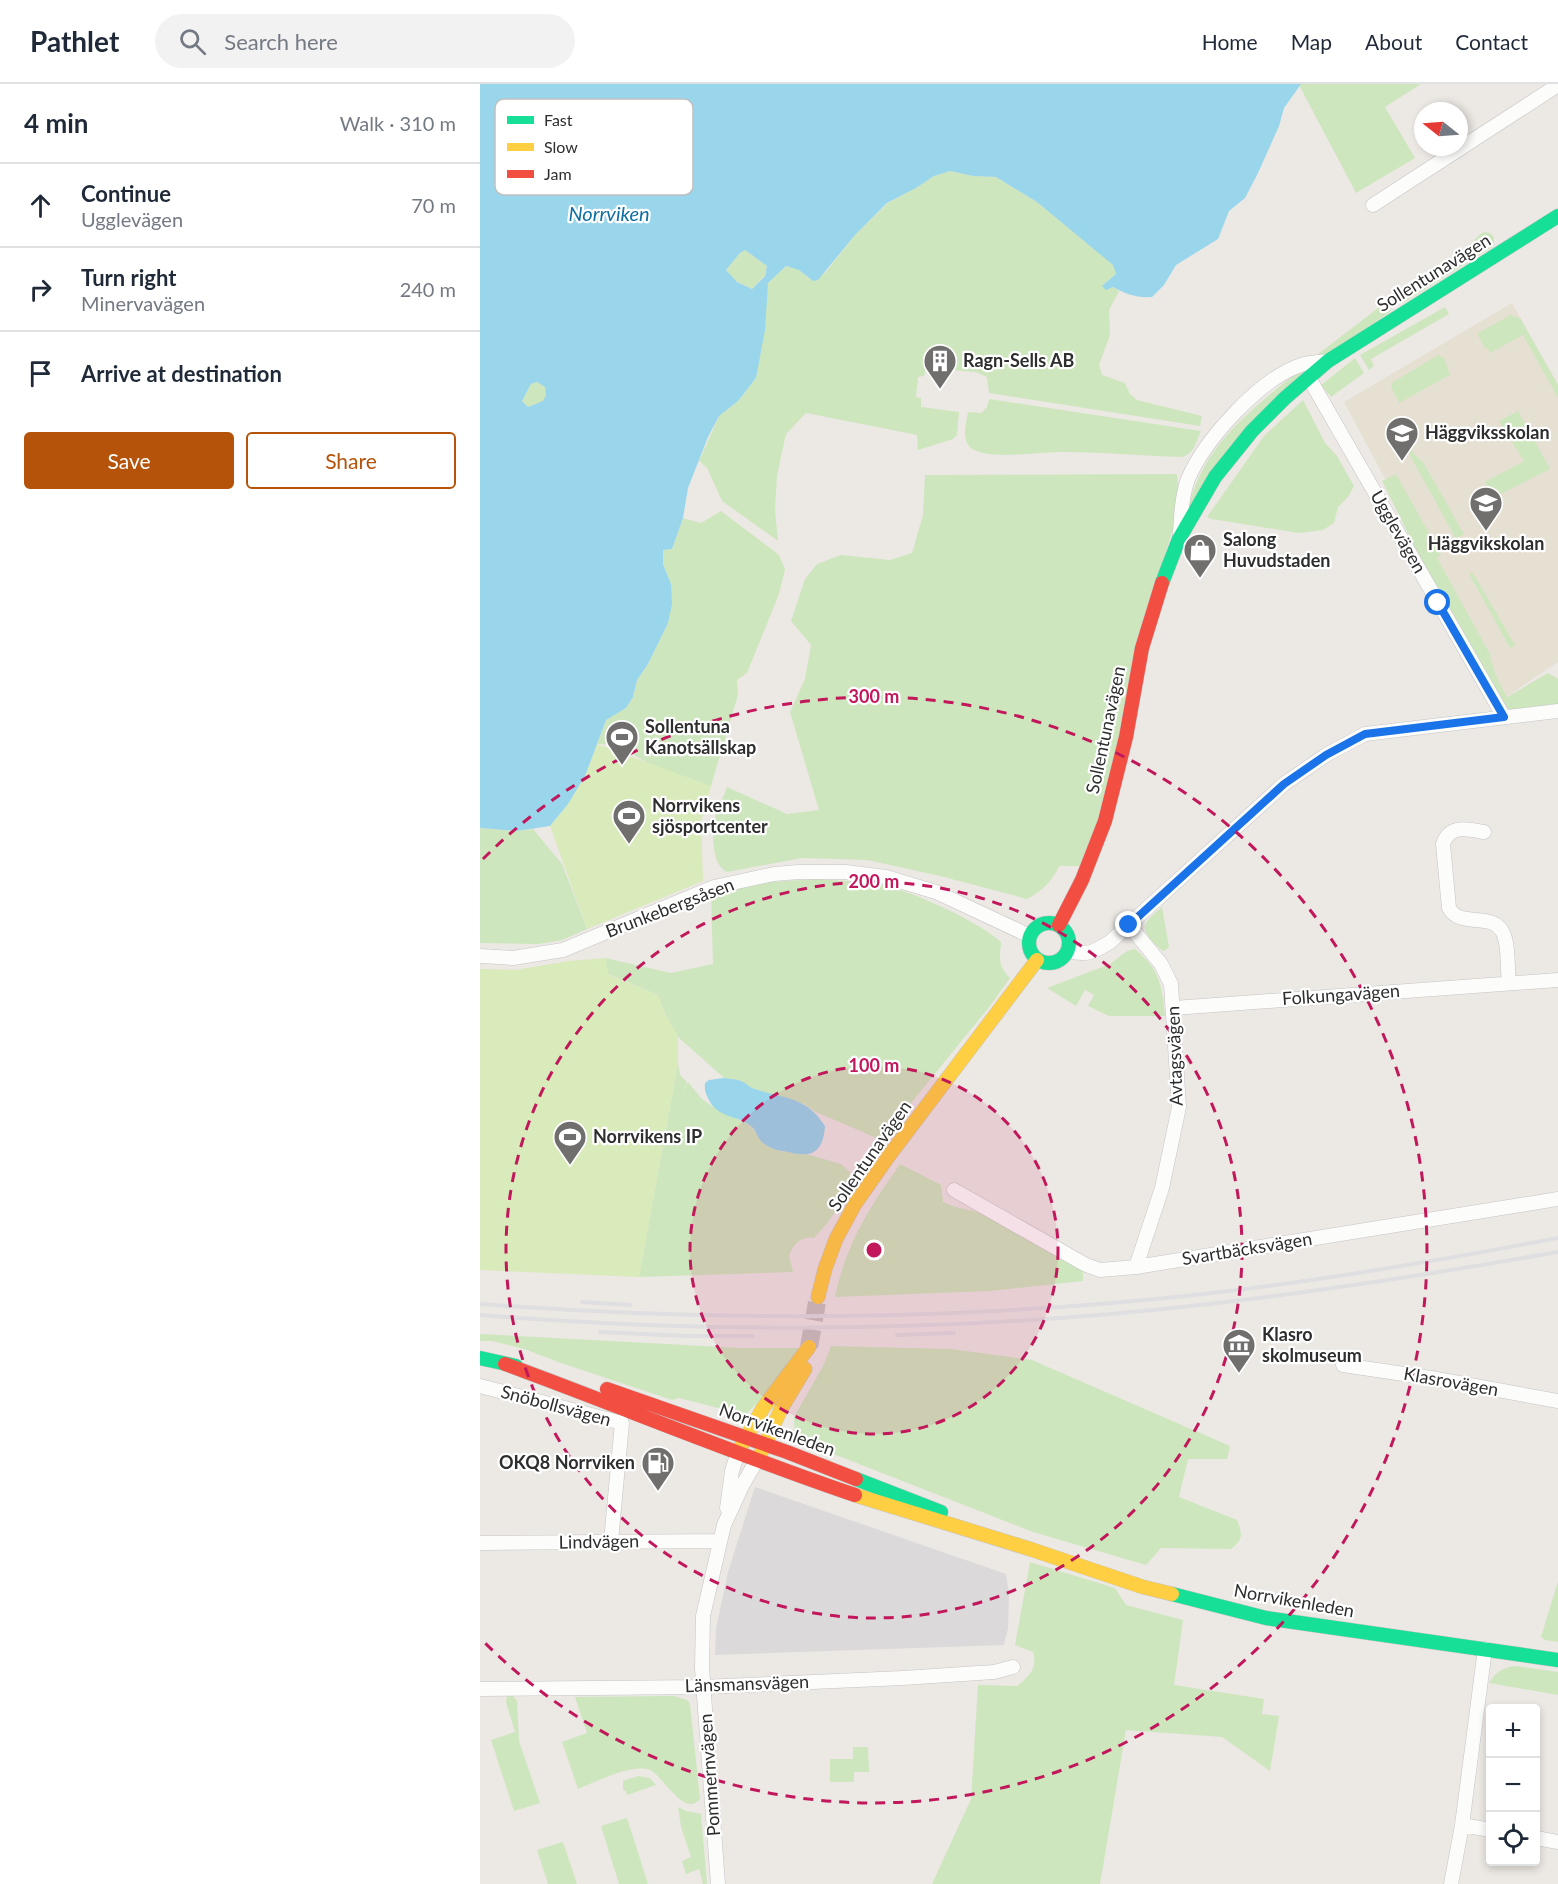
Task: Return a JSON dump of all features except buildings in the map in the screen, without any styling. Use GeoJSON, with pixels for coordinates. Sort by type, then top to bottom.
{"type":"FeatureCollection","features":[{"type":"Feature","properties":{"kind":"main road","name":"Sollentunavägen"},"geometry":{"type":"LineString","coordinates":[[1059,925],[1082,880],[1105,821],[1126,737],[1142,648],[1159,591],[1179,539],[1215,477],[1252,431],[1285,398],[1329,361],[1558,216]]}},
{"type":"Feature","properties":{"kind":"main road"},"geometry":{"type":"LineString","coordinates":[[1045,923],[1059,925],[1070,939],[1068,951],[1060,961],[1055,963],[1049,964],[1037,960],[1030,949],[1030,936],[1034,930],[1045,923]]}},
{"type":"Feature","properties":{"kind":"main road","name":"Sollentunavägen"},"geometry":{"type":"LineString","coordinates":[[818,1297],[836,1239],[855,1204],[1037,960]]}},
{"type":"Feature","properties":{"kind":"main road"},"geometry":{"type":"LineString","coordinates":[[738,1452],[756,1416],[786,1380],[809,1347],[807,1366],[781,1409],[757,1460]]}},
{"type":"Feature","properties":{"kind":"main road","name":"Norrvikenleden"},"geometry":{"type":"LineString","coordinates":[[480,1358],[566,1376],[631,1396],[897,1494],[1030,1549]]}},
{"type":"Feature","properties":{"kind":"main road","name":"Norrvikenleden"},"geometry":{"type":"LineString","coordinates":[[505,1364],[757,1460],[902,1511],[1030,1549],[1143,1587],[1266,1618],[1558,1660]]}},
{"type":"Feature","properties":{"kind":"street"},"geometry":{"type":"LineString","coordinates":[[1373,205],[1558,85]]}},
{"type":"Feature","properties":{"kind":"street","name":"Sollentunavägen"},"geometry":{"type":"LineString","coordinates":[[1179,539],[1187,481],[1217,432],[1252,397],[1281,376],[1300,366],[1329,361]]}},
{"type":"Feature","properties":{"kind":"street","name":"Ugglevägen"},"geometry":{"type":"LineString","coordinates":[[1309,378],[1504,717]]}},
{"type":"Feature","properties":{"kind":"street"},"geometry":{"type":"LineString","coordinates":[[1068,951],[1077,954],[1093,953],[1110,942],[1284,784],[1352,740],[1365,734],[1558,711]]}},
{"type":"Feature","properties":{"kind":"street"},"geometry":{"type":"LineString","coordinates":[[1484,832],[1461,828],[1451,832],[1444,839],[1449,908],[1457,917],[1488,921],[1499,926],[1504,936],[1509,982]]}},
{"type":"Feature","properties":{"kind":"street","name":"Brunkebergsåsen"},"geometry":{"type":"LineString","coordinates":[[480,956],[513,958],[563,950],[714,887],[774,874],[799,872],[846,872],[886,877],[936,892],[1030,936]]}},
{"type":"Feature","properties":{"kind":"street","name":"Avtagsvägen"},"geometry":{"type":"LineString","coordinates":[[1129,925],[1161,964],[1171,984],[1179,1107],[1162,1188],[1136,1267]]}},
{"type":"Feature","properties":{"kind":"street","name":"Folkungavägen"},"geometry":{"type":"LineString","coordinates":[[1174,1008],[1558,980]]}},
{"type":"Feature","properties":{"kind":"street","name":"Svartbäcksvägen"},"geometry":{"type":"LineString","coordinates":[[954,1190],[1086,1265],[1100,1270],[1136,1267],[1558,1199]]}},
{"type":"Feature","properties":{"kind":"street","name":"Klasrovägen"},"geometry":{"type":"LineString","coordinates":[[1343,1365],[1558,1401]]}},
{"type":"Feature","properties":{"kind":"street","name":"Snöbollsvägen"},"geometry":{"type":"LineString","coordinates":[[480,1386],[622,1423],[610,1541]]}},
{"type":"Feature","properties":{"kind":"street","name":"Pommernvägen"},"geometry":{"type":"LineString","coordinates":[[724,1525],[732,1471],[738,1452]]}},
{"type":"Feature","properties":{"kind":"street","name":"Pommernvägen"},"geometry":{"type":"LineString","coordinates":[[718,1884],[703,1687],[704,1616],[724,1525],[757,1460]]}},
{"type":"Feature","properties":{"kind":"street","name":"Lindvägen"},"geometry":{"type":"LineString","coordinates":[[480,1543],[719,1541]]}},
{"type":"Feature","properties":{"kind":"street"},"geometry":{"type":"LineString","coordinates":[[1451,1884],[1462,1825],[1485,1649]]}},
{"type":"Feature","properties":{"kind":"street","name":"Länsmansvägen"},"geometry":{"type":"LineString","coordinates":[[480,1689],[703,1687],[903,1678],[994,1672],[1013,1667]]}},
{"type":"Feature","properties":{"kind":"street"},"geometry":{"type":"LineString","coordinates":[[1462,1825],[1486,1829]]}},
{"type":"Feature","properties":{"kind":"street"},"geometry":{"type":"LineString","coordinates":[[1540,1839],[1558,1842]]}},
{"type":"Feature","properties":{"kind":"shaded area","name":"Häggvikskolan"},"geometry":{"type":"Polygon","coordinates":[[[1512,303],[1558,385],[1558,662],[1503,699],[1344,402],[1512,303]]]}},
{"type":"Feature","properties":{"kind":"shaded area"},"geometry":{"type":"Polygon","coordinates":[[[755,1487],[1006,1574],[1009,1594],[1008,1629],[1004,1645],[715,1655],[716,1629],[728,1572],[755,1487]]]}},
{"type":"Feature","properties":{"kind":"green space"},"geometry":{"type":"Polygon","coordinates":[[[1421,84],[1385,107],[1415,158],[1356,193],[1299,85],[1421,84]]]}},
{"type":"Feature","properties":{"kind":"green space"},"geometry":{"type":"Polygon","coordinates":[[[950,171],[973,176],[996,177],[1037,202],[1114,265],[1116,274],[1102,286],[1113,287],[1119,291],[1109,310],[1110,335],[1099,365],[1102,375],[1125,383],[1130,394],[1137,400],[1202,416],[1200,426],[989,393],[987,377],[976,372],[926,368],[924,376],[918,377],[916,397],[921,398],[921,407],[959,412],[957,435],[953,439],[918,450],[917,435],[806,413],[786,434],[777,475],[775,510],[778,541],[722,501],[707,468],[699,461],[719,416],[738,401],[756,378],[768,283],[786,266],[800,270],[808,278],[825,273],[855,235],[888,203],[934,176],[950,171]]]}},
{"type":"Feature","properties":{"kind":"green space"},"geometry":{"type":"Polygon","coordinates":[[[1484,232],[1494,237],[1494,246],[1403,303],[1398,304],[1392,298],[1464,254],[1484,232]]]}},
{"type":"Feature","properties":{"kind":"green space"},"geometry":{"type":"Polygon","coordinates":[[[745,250],[767,266],[765,275],[752,289],[734,280],[726,270],[745,250]]]}},
{"type":"Feature","properties":{"kind":"green space"},"geometry":{"type":"Polygon","coordinates":[[[1386,302],[1391,308],[1390,312],[1326,356],[1313,358],[1386,302]]]}},
{"type":"Feature","properties":{"kind":"green space"},"geometry":{"type":"Polygon","coordinates":[[[1445,307],[1449,314],[1371,359],[1374,366],[1369,370],[1360,355],[1445,307]]]}},
{"type":"Feature","properties":{"kind":"green space"},"geometry":{"type":"Polygon","coordinates":[[[1510,315],[1520,318],[1558,385],[1558,398],[1523,335],[1490,353],[1485,348],[1477,334],[1510,315]]]}},
{"type":"Feature","properties":{"kind":"green space"},"geometry":{"type":"Polygon","coordinates":[[[1438,355],[1444,358],[1450,375],[1399,403],[1391,387],[1393,382],[1438,355]]]}},
{"type":"Feature","properties":{"kind":"green space"},"geometry":{"type":"Polygon","coordinates":[[[1355,358],[1364,373],[1331,397],[1321,385],[1355,358]]]}},
{"type":"Feature","properties":{"kind":"green space"},"geometry":{"type":"Polygon","coordinates":[[[1305,369],[1187,512],[1199,476],[1217,447],[1239,422],[1267,397],[1305,369]]]}},
{"type":"Feature","properties":{"kind":"green space"},"geometry":{"type":"Polygon","coordinates":[[[537,382],[545,387],[544,401],[528,407],[522,401],[531,384],[537,382]]]}},
{"type":"Feature","properties":{"kind":"green space"},"geometry":{"type":"Polygon","coordinates":[[[989,399],[1201,431],[1192,451],[1181,457],[1080,452],[1006,455],[983,453],[974,450],[967,443],[965,428],[968,412],[981,413],[987,407],[989,399]]]}},
{"type":"Feature","properties":{"kind":"green space"},"geometry":{"type":"Polygon","coordinates":[[[1303,400],[1325,443],[1337,456],[1354,486],[1348,497],[1338,507],[1334,523],[1323,530],[1299,533],[1207,517],[1264,436],[1303,400]]]}},
{"type":"Feature","properties":{"kind":"green space"},"geometry":{"type":"Polygon","coordinates":[[[1518,411],[1550,469],[1493,498],[1485,482],[1524,461],[1499,421],[1518,411]]]}},
{"type":"Feature","properties":{"kind":"green space"},"geometry":{"type":"Polygon","coordinates":[[[1404,437],[1415,455],[1423,462],[1464,534],[1456,539],[1401,439],[1404,437]]]}},
{"type":"Feature","properties":{"kind":"green space"},"geometry":{"type":"Polygon","coordinates":[[[1177,474],[1179,500],[1173,529],[1161,567],[1100,816],[1082,866],[1059,866],[1046,886],[1027,899],[867,860],[802,858],[727,872],[721,868],[715,854],[714,828],[716,814],[727,787],[787,814],[819,810],[790,712],[805,679],[811,645],[791,621],[805,579],[817,564],[841,555],[890,560],[912,553],[923,515],[925,475],[1177,474]]]}},
{"type":"Feature","properties":{"kind":"green space"},"geometry":{"type":"Polygon","coordinates":[[[1396,474],[1441,555],[1437,558],[1491,656],[1496,676],[1507,697],[1548,673],[1558,679],[1558,705],[1506,711],[1426,570],[1382,481],[1396,474]]]}},
{"type":"Feature","properties":{"kind":"green space"},"geometry":{"type":"Polygon","coordinates":[[[721,511],[779,555],[785,569],[779,594],[747,673],[737,680],[738,695],[711,786],[674,774],[621,748],[597,744],[606,720],[626,708],[633,697],[637,680],[648,664],[668,623],[671,584],[663,564],[663,550],[672,549],[683,518],[701,523],[721,511]]]}},
{"type":"Feature","properties":{"kind":"green space"},"geometry":{"type":"Polygon","coordinates":[[[1473,573],[1515,645],[1510,648],[1469,574],[1473,573]]]}},
{"type":"Feature","properties":{"kind":"green space","name":"Norrvikens sjösportcenter"},"geometry":{"type":"Polygon","coordinates":[[[597,744],[711,786],[701,821],[703,881],[587,929],[550,826],[568,804],[585,776],[597,744]]]}},
{"type":"Feature","properties":{"kind":"green space"},"geometry":{"type":"Polygon","coordinates":[[[480,828],[517,831],[533,829],[562,864],[587,929],[562,940],[539,944],[480,943],[480,828]]]}},
{"type":"Feature","properties":{"kind":"green space"},"geometry":{"type":"Polygon","coordinates":[[[818,879],[879,884],[943,907],[990,933],[1001,942],[1001,965],[1010,978],[881,1140],[816,1112],[804,1104],[751,1088],[741,1081],[724,1078],[678,1037],[665,1014],[658,995],[608,974],[605,958],[671,973],[713,964],[711,895],[753,883],[818,879]]]}},
{"type":"Feature","properties":{"kind":"green space"},"geometry":{"type":"Polygon","coordinates":[[[1162,907],[1169,947],[1164,951],[1148,936],[1145,927],[1149,919],[1162,907]]]}},
{"type":"Feature","properties":{"kind":"green space"},"geometry":{"type":"Polygon","coordinates":[[[1135,949],[1155,971],[1163,995],[1165,1016],[1109,1016],[1088,1006],[1094,995],[1085,990],[1076,1006],[1047,988],[1110,964],[1127,951],[1135,949]]]}},
{"type":"Feature","properties":{"kind":"green space","name":"Norrvikens IP"},"geometry":{"type":"Polygon","coordinates":[[[605,958],[609,975],[658,995],[665,1014],[678,1037],[678,1063],[639,1277],[480,1270],[480,969],[515,970],[605,958]]]}},
{"type":"Feature","properties":{"kind":"green space"},"geometry":{"type":"Polygon","coordinates":[[[678,1063],[680,1075],[687,1082],[683,1092],[688,1082],[701,1098],[716,1109],[750,1125],[762,1142],[780,1151],[810,1155],[841,1164],[850,1172],[842,1200],[827,1223],[814,1238],[802,1239],[791,1251],[789,1255],[793,1272],[639,1277],[678,1063]]]}},
{"type":"Feature","properties":{"kind":"green space"},"geometry":{"type":"Polygon","coordinates":[[[900,1164],[941,1185],[943,1202],[981,1213],[1083,1270],[1083,1281],[990,1291],[835,1297],[846,1259],[860,1226],[900,1164]]]}},
{"type":"Feature","properties":{"kind":"green space"},"geometry":{"type":"Polygon","coordinates":[[[480,1334],[741,1348],[801,1348],[745,1415],[679,1398],[672,1400],[524,1349],[492,1341],[480,1341],[480,1334]]]}},
{"type":"Feature","properties":{"kind":"green space"},"geometry":{"type":"Polygon","coordinates":[[[831,1346],[951,1349],[1032,1360],[1230,1446],[1227,1459],[1188,1459],[1179,1497],[1237,1520],[1241,1533],[1240,1540],[1231,1549],[1161,1548],[1146,1565],[1033,1532],[795,1439],[794,1417],[823,1366],[831,1346]]]}},
{"type":"Feature","properties":{"kind":"green space"},"geometry":{"type":"Polygon","coordinates":[[[1030,1562],[1115,1588],[1126,1605],[1183,1620],[1174,1685],[1264,1699],[1262,1714],[1279,1716],[1270,1771],[1222,1737],[1126,1730],[1100,1884],[932,1884],[971,1799],[978,1685],[1017,1686],[1029,1676],[1033,1667],[1033,1652],[1015,1645],[1030,1562]]]}},
{"type":"Feature","properties":{"kind":"green space"},"geometry":{"type":"Polygon","coordinates":[[[1558,1581],[1558,1642],[1541,1637],[1558,1581]]]}},
{"type":"Feature","properties":{"kind":"green space"},"geometry":{"type":"Polygon","coordinates":[[[1516,1666],[1558,1672],[1558,1695],[1489,1683],[1500,1671],[1516,1666]]]}},
{"type":"Feature","properties":{"kind":"green space"},"geometry":{"type":"Polygon","coordinates":[[[507,1696],[513,1696],[517,1701],[519,1741],[540,1803],[514,1811],[491,1740],[515,1732],[506,1702],[507,1696]]]}},
{"type":"Feature","properties":{"kind":"green space"},"geometry":{"type":"Polygon","coordinates":[[[674,1696],[687,1700],[690,1704],[700,1799],[694,1803],[681,1800],[656,1774],[643,1769],[614,1774],[578,1789],[562,1742],[587,1733],[575,1697],[674,1696]]]}},
{"type":"Feature","properties":{"kind":"green space"},"geometry":{"type":"Polygon","coordinates":[[[853,1747],[868,1747],[869,1772],[854,1772],[854,1782],[830,1782],[830,1759],[853,1759],[853,1747]]]}},
{"type":"Feature","properties":{"kind":"green space"},"geometry":{"type":"Polygon","coordinates":[[[638,1776],[650,1778],[656,1785],[627,1795],[623,1790],[623,1781],[638,1776]]]}},
{"type":"Feature","properties":{"kind":"green space"},"geometry":{"type":"Polygon","coordinates":[[[678,1807],[701,1814],[707,1884],[703,1884],[699,1869],[686,1874],[682,1861],[691,1857],[681,1827],[678,1807]]]}},
{"type":"Feature","properties":{"kind":"green space"},"geometry":{"type":"Polygon","coordinates":[[[627,1818],[648,1884],[619,1884],[601,1826],[627,1818]]]}},
{"type":"Feature","properties":{"kind":"green space"},"geometry":{"type":"Polygon","coordinates":[[[563,1842],[577,1884],[548,1884],[537,1850],[563,1842]]]}},
{"type":"Feature","properties":{"kind":"water","name":"Norrviken"},"geometry":{"type":"Polygon","coordinates":[[[480,84],[1301,84],[1284,108],[1279,126],[1245,198],[1229,211],[1218,239],[1176,265],[1164,285],[1152,297],[1131,295],[1113,287],[1106,290],[1102,286],[1116,274],[1113,265],[1037,202],[996,177],[973,176],[950,171],[934,176],[887,203],[855,235],[818,280],[813,281],[799,270],[786,266],[768,283],[765,330],[756,378],[738,401],[719,416],[688,488],[683,518],[672,549],[663,550],[663,564],[671,584],[672,604],[668,623],[648,664],[637,680],[633,697],[626,708],[606,720],[585,776],[568,804],[550,826],[517,831],[480,828],[480,84]],[[745,250],[726,270],[737,282],[752,289],[765,276],[767,266],[745,250]],[[537,382],[531,384],[522,401],[528,407],[543,401],[546,395],[545,387],[537,382]]]}},
{"type":"Feature","properties":{"kind":"water"},"geometry":{"type":"Polygon","coordinates":[[[724,1078],[739,1080],[753,1088],[794,1100],[810,1109],[825,1126],[819,1148],[810,1154],[796,1154],[773,1149],[761,1141],[754,1129],[747,1123],[718,1111],[707,1096],[705,1083],[709,1080],[724,1078]]]}},
{"type":"Feature","properties":{"kind":"tunnel"},"geometry":{"type":"LineString","coordinates":[[809,1347],[818,1297]]}},
{"type":"Feature","properties":{"kind":"railway"},"geometry":{"type":"LineString","coordinates":[[480,1304],[638,1313],[796,1316],[1032,1309],[1167,1298],[1279,1285],[1391,1268],[1558,1238]]}},
{"type":"Feature","properties":{"kind":"railway"},"geometry":{"type":"LineString","coordinates":[[480,1315],[638,1325],[796,1328],[1032,1320],[1167,1309],[1279,1296],[1558,1252]]}},
{"type":"Feature","properties":{"kind":"railway"},"geometry":{"type":"LineString","coordinates":[[582,1302],[630,1305]]}},
{"type":"Feature","properties":{"kind":"railway"},"geometry":{"type":"LineString","coordinates":[[600,1332],[753,1336]]}},
{"type":"Feature","properties":{"kind":"railway"},"geometry":{"type":"LineString","coordinates":[[897,1335],[954,1333]]}},
{"type":"Feature","properties":{"kind":"traffic: fast"},"geometry":{"type":"LineString","coordinates":[[1162,583],[1179,539],[1215,477],[1252,431],[1285,398],[1328,361],[1558,216]]}},
{"type":"Feature","properties":{"kind":"traffic: fast"},"geometry":{"type":"LineString","coordinates":[[1049,923],[1057,924],[1063,929],[1068,935],[1069,943],[1068,951],[1063,957],[1057,962],[1049,963],[1041,962],[1035,957],[1030,951],[1029,943],[1030,935],[1035,929],[1041,924],[1049,923]]}},
{"type":"Feature","properties":{"kind":"traffic: fast"},"geometry":{"type":"LineString","coordinates":[[480,1358],[516,1366]]}},
{"type":"Feature","properties":{"kind":"traffic: fast"},"geometry":{"type":"LineString","coordinates":[[856,1479],[941,1512]]}},
{"type":"Feature","properties":{"kind":"traffic: fast"},"geometry":{"type":"LineString","coordinates":[[1172,1594],[1266,1618],[1558,1660]]}},
{"type":"Feature","properties":{"kind":"traffic: slow"},"geometry":{"type":"LineString","coordinates":[[818,1297],[836,1239],[855,1204],[1037,960]]}},
{"type":"Feature","properties":{"kind":"traffic: slow"},"geometry":{"type":"LineString","coordinates":[[740,1448],[763,1408],[809,1347]]}},
{"type":"Feature","properties":{"kind":"traffic: slow"},"geometry":{"type":"LineString","coordinates":[[761,1453],[781,1409],[805,1369]]}},
{"type":"Feature","properties":{"kind":"traffic: slow"},"geometry":{"type":"LineString","coordinates":[[855,1495],[1030,1549],[1143,1587],[1172,1594]]}},
{"type":"Feature","properties":{"kind":"traffic: jam"},"geometry":{"type":"LineString","coordinates":[[1059,925],[1082,880],[1105,821],[1126,737],[1142,648],[1162,583]]}},
{"type":"Feature","properties":{"kind":"traffic: jam"},"geometry":{"type":"LineString","coordinates":[[505,1364],[767,1464],[855,1495]]}},
{"type":"Feature","properties":{"kind":"traffic: jam"},"geometry":{"type":"LineString","coordinates":[[607,1389],[787,1452],[856,1479]]}},
{"type":"Feature","properties":{"kind":"place","name":"Ragn-Sells AB"},"geometry":{"type":"Point","coordinates":[940,390]}},
{"type":"Feature","properties":{"kind":"place","name":"Häggviksskolan"},"geometry":{"type":"Point","coordinates":[1402,462]}},
{"type":"Feature","properties":{"kind":"place","name":"Häggvikskolan"},"geometry":{"type":"Point","coordinates":[1486,532]}},
{"type":"Feature","properties":{"kind":"place","name":"Salong Huvudstaden"},"geometry":{"type":"Point","coordinates":[1200,579]}},
{"type":"Feature","properties":{"kind":"place","name":"Sollentuna Kanotsällskap"},"geometry":{"type":"Point","coordinates":[622,766]}},
{"type":"Feature","properties":{"kind":"place","name":"Norrvikens sjösportcenter"},"geometry":{"type":"Point","coordinates":[629,845]}},
{"type":"Feature","properties":{"kind":"place","name":"Norrvikens IP"},"geometry":{"type":"Point","coordinates":[570,1166]}},
{"type":"Feature","properties":{"kind":"place","name":"Klasro skolmuseum"},"geometry":{"type":"Point","coordinates":[1239,1374]}},
{"type":"Feature","properties":{"kind":"place","name":"OKQ8 Norrviken"},"geometry":{"type":"Point","coordinates":[658,1492]}},
{"type":"Feature","properties":{"kind":"route"},"geometry":{"type":"LineString","coordinates":[[1129,925],[1295,774],[1352,740],[1365,734],[1504,717],[1438,603]]}}]}
